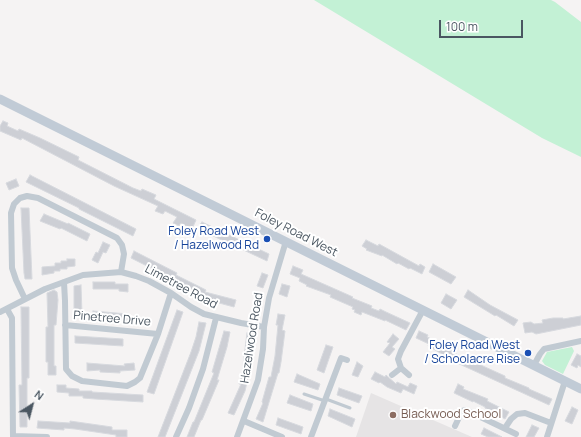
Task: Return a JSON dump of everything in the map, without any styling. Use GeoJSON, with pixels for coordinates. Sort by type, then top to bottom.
{"type":"FeatureCollection","features":[{"type":"Feature","properties":{"kind":"main road","name":"Foley Road West"},"geometry":{"type":"LineString","coordinates":[[0,99],[581,389]]}},
{"type":"Feature","properties":{"kind":"street"},"geometry":{"type":"LineString","coordinates":[[25,299],[12,268],[12,213],[14,204],[20,198],[27,196],[38,198],[117,238],[122,245],[124,254],[121,272]]}},
{"type":"Feature","properties":{"kind":"street","name":"Hazelwood Road"},"geometry":{"type":"LineString","coordinates":[[237,437],[258,380],[263,349],[264,326],[269,298],[286,242]]}},
{"type":"Feature","properties":{"kind":"street","name":"Limetree Road"},"geometry":{"type":"LineString","coordinates":[[0,312],[25,299],[83,275],[121,272],[149,281],[171,293],[191,307],[216,318],[264,326]]}},
{"type":"Feature","properties":{"kind":"street"},"geometry":{"type":"LineString","coordinates":[[64,282],[66,369],[72,376],[82,381],[127,386],[140,378],[158,334],[171,293]]}},
{"type":"Feature","properties":{"kind":"street"},"geometry":{"type":"LineString","coordinates":[[7,309],[12,318],[13,436],[46,437]]}},
{"type":"Feature","properties":{"kind":"street"},"geometry":{"type":"LineString","coordinates":[[409,375],[400,368],[398,359],[423,310]]}},
{"type":"Feature","properties":{"kind":"street"},"geometry":{"type":"LineString","coordinates":[[176,437],[203,370],[216,318]]}},
{"type":"Feature","properties":{"kind":"street","name":"Pinetree Drive"},"geometry":{"type":"LineString","coordinates":[[65,325],[158,334]]}},
{"type":"Feature","properties":{"kind":"street"},"geometry":{"type":"LineString","coordinates":[[534,365],[544,349],[581,341]]}},
{"type":"Feature","properties":{"kind":"street"},"geometry":{"type":"LineString","coordinates":[[311,437],[341,358],[347,360]]}},
{"type":"Feature","properties":{"kind":"street"},"geometry":{"type":"LineString","coordinates":[[392,375],[400,368]]}},
{"type":"Feature","properties":{"kind":"street"},"geometry":{"type":"LineString","coordinates":[[547,437],[565,381]]}},
{"type":"Feature","properties":{"kind":"street"},"geometry":{"type":"LineString","coordinates":[[455,426],[462,411],[466,410],[516,434]]}},
{"type":"Feature","properties":{"kind":"street"},"geometry":{"type":"LineString","coordinates":[[505,428],[511,419],[517,414],[524,413],[551,423]]}},
{"type":"Feature","properties":{"kind":"street"},"geometry":{"type":"LineString","coordinates":[[244,421],[282,437]]}},
{"type":"Feature","properties":{"kind":"lane"},"geometry":{"type":"LineString","coordinates":[[304,394],[350,408]]}},
{"type":"Feature","properties":{"kind":"shaded area","name":"Blackwood School"},"geometry":{"type":"Polygon","coordinates":[[[371,393],[472,437],[356,437],[371,393]]]}},
{"type":"Feature","properties":{"kind":"green space"},"geometry":{"type":"Polygon","coordinates":[[[314,0],[551,0],[555,2],[581,22],[581,157],[542,138],[314,0]]]}},
{"type":"Feature","properties":{"kind":"green space"},"geometry":{"type":"Polygon","coordinates":[[[572,347],[574,351],[563,374],[545,365],[542,361],[547,352],[572,347]]]}},
{"type":"Feature","properties":{"kind":"building"},"geometry":{"type":"Polygon","coordinates":[[[3,121],[8,123],[7,126],[18,131],[19,129],[40,138],[79,157],[78,160],[133,188],[141,191],[142,189],[156,195],[154,199],[196,220],[192,229],[181,223],[179,226],[173,223],[177,217],[165,211],[163,214],[155,211],[158,206],[114,186],[22,138],[21,140],[0,131],[0,126],[3,121]]]}},
{"type":"Feature","properties":{"kind":"building"},"geometry":{"type":"Polygon","coordinates":[[[30,175],[136,229],[133,236],[26,182],[30,175]]]}},
{"type":"Feature","properties":{"kind":"building"},"geometry":{"type":"Polygon","coordinates":[[[16,179],[19,186],[9,190],[6,183],[16,179]]]}},
{"type":"Feature","properties":{"kind":"building"},"geometry":{"type":"Polygon","coordinates":[[[21,208],[29,208],[32,279],[25,279],[24,273],[21,208]]]}},
{"type":"Feature","properties":{"kind":"building"},"geometry":{"type":"Polygon","coordinates":[[[44,214],[68,223],[90,234],[87,241],[61,228],[60,229],[40,221],[44,214]]]}},
{"type":"Feature","properties":{"kind":"building"},"geometry":{"type":"Polygon","coordinates":[[[202,222],[269,254],[267,261],[235,246],[235,248],[227,245],[228,243],[209,234],[210,231],[199,226],[202,222]]]}},
{"type":"Feature","properties":{"kind":"building"},"geometry":{"type":"Polygon","coordinates":[[[366,240],[378,246],[379,244],[419,266],[420,264],[425,267],[422,274],[398,263],[397,264],[382,255],[366,250],[367,249],[362,246],[366,240]]]}},
{"type":"Feature","properties":{"kind":"building"},"geometry":{"type":"Polygon","coordinates":[[[103,242],[110,245],[106,253],[103,252],[98,263],[92,260],[96,252],[98,253],[103,242]]]}},
{"type":"Feature","properties":{"kind":"building"},"geometry":{"type":"Polygon","coordinates":[[[134,251],[177,273],[176,275],[206,290],[205,292],[236,300],[234,307],[208,300],[209,299],[175,283],[177,281],[131,258],[134,251]]]}},
{"type":"Feature","properties":{"kind":"building"},"geometry":{"type":"Polygon","coordinates":[[[67,259],[75,259],[75,266],[67,267],[67,269],[60,269],[60,271],[54,271],[54,273],[42,275],[42,267],[55,266],[55,263],[67,261],[67,259]]]}},
{"type":"Feature","properties":{"kind":"building"},"geometry":{"type":"Polygon","coordinates":[[[433,264],[456,277],[451,284],[429,272],[433,264]]]}},
{"type":"Feature","properties":{"kind":"building"},"geometry":{"type":"Polygon","coordinates":[[[293,266],[303,270],[301,274],[372,306],[371,308],[379,311],[380,309],[410,323],[406,330],[385,320],[362,312],[361,315],[354,312],[355,310],[352,309],[353,307],[330,297],[331,295],[306,286],[307,285],[299,281],[300,278],[290,274],[293,266]]]}},
{"type":"Feature","properties":{"kind":"building"},"geometry":{"type":"Polygon","coordinates":[[[262,273],[268,275],[263,288],[257,286],[262,273]]]}},
{"type":"Feature","properties":{"kind":"building"},"geometry":{"type":"Polygon","coordinates":[[[93,282],[115,282],[115,284],[128,284],[128,292],[119,291],[119,289],[93,289],[93,282]]]}},
{"type":"Feature","properties":{"kind":"building"},"geometry":{"type":"Polygon","coordinates":[[[282,284],[290,286],[287,297],[279,294],[282,284]]]}},
{"type":"Feature","properties":{"kind":"building"},"geometry":{"type":"Polygon","coordinates":[[[81,285],[82,314],[74,314],[74,286],[81,285]]]}},
{"type":"Feature","properties":{"kind":"building"},"geometry":{"type":"Polygon","coordinates":[[[54,290],[57,292],[58,300],[56,325],[54,325],[54,366],[56,366],[56,375],[48,375],[48,362],[46,362],[46,327],[48,327],[47,293],[54,290]]]}},
{"type":"Feature","properties":{"kind":"building"},"geometry":{"type":"Polygon","coordinates":[[[468,290],[490,305],[518,320],[514,326],[464,297],[468,290]]]}},
{"type":"Feature","properties":{"kind":"building"},"geometry":{"type":"Polygon","coordinates":[[[446,294],[457,300],[451,309],[441,303],[446,294]]]}},
{"type":"Feature","properties":{"kind":"building"},"geometry":{"type":"Polygon","coordinates":[[[21,307],[29,307],[27,427],[20,427],[19,385],[22,385],[21,307]]]}},
{"type":"Feature","properties":{"kind":"building"},"geometry":{"type":"Polygon","coordinates":[[[177,310],[183,312],[154,394],[147,392],[177,310]]]}},
{"type":"Feature","properties":{"kind":"building"},"geometry":{"type":"Polygon","coordinates":[[[93,311],[128,314],[128,321],[93,318],[93,311]]]}},
{"type":"Feature","properties":{"kind":"building"},"geometry":{"type":"Polygon","coordinates":[[[278,314],[285,315],[282,330],[285,331],[281,362],[279,373],[263,422],[256,419],[263,403],[269,377],[271,377],[275,356],[278,325],[276,325],[278,314]]]}},
{"type":"Feature","properties":{"kind":"building"},"geometry":{"type":"Polygon","coordinates":[[[581,316],[581,325],[536,334],[532,332],[525,333],[523,323],[543,323],[542,320],[581,316]]]}},
{"type":"Feature","properties":{"kind":"building"},"geometry":{"type":"Polygon","coordinates":[[[199,322],[206,323],[199,351],[165,437],[158,437],[191,352],[199,322]]]}},
{"type":"Feature","properties":{"kind":"building"},"geometry":{"type":"Polygon","coordinates":[[[224,331],[230,332],[217,380],[219,380],[194,437],[187,437],[214,373],[212,372],[224,331]]]}},
{"type":"Feature","properties":{"kind":"building"},"geometry":{"type":"Polygon","coordinates":[[[419,331],[428,335],[427,337],[448,346],[447,348],[455,352],[454,353],[552,399],[549,405],[444,357],[444,355],[428,346],[429,344],[416,338],[419,331]]]}},
{"type":"Feature","properties":{"kind":"building"},"geometry":{"type":"Polygon","coordinates":[[[247,333],[254,334],[250,369],[245,391],[234,415],[228,413],[241,384],[239,384],[242,373],[247,333]]]}},
{"type":"Feature","properties":{"kind":"building"},"geometry":{"type":"Polygon","coordinates":[[[393,334],[399,339],[392,347],[395,349],[389,356],[383,352],[390,343],[387,342],[393,334]]]}},
{"type":"Feature","properties":{"kind":"building"},"geometry":{"type":"Polygon","coordinates":[[[75,336],[123,339],[123,346],[75,343],[75,336]]]}},
{"type":"Feature","properties":{"kind":"building"},"geometry":{"type":"Polygon","coordinates":[[[326,345],[333,347],[324,373],[317,370],[326,345]]]}},
{"type":"Feature","properties":{"kind":"building"},"geometry":{"type":"Polygon","coordinates":[[[577,354],[581,356],[581,367],[578,365],[577,368],[571,365],[577,354]]]}},
{"type":"Feature","properties":{"kind":"building"},"geometry":{"type":"Polygon","coordinates":[[[357,362],[363,366],[358,377],[352,375],[357,362]]]}},
{"type":"Feature","properties":{"kind":"building"},"geometry":{"type":"Polygon","coordinates":[[[87,363],[125,366],[124,364],[134,363],[135,370],[120,371],[120,373],[100,372],[100,370],[87,371],[87,363]]]}},
{"type":"Feature","properties":{"kind":"building"},"geometry":{"type":"Polygon","coordinates":[[[375,372],[385,377],[386,375],[396,384],[397,382],[408,387],[410,383],[417,386],[414,394],[403,389],[401,393],[371,379],[375,372]]]}},
{"type":"Feature","properties":{"kind":"building"},"geometry":{"type":"Polygon","coordinates":[[[297,374],[320,384],[318,390],[294,382],[297,374]]]}},
{"type":"Feature","properties":{"kind":"building"},"geometry":{"type":"Polygon","coordinates":[[[458,384],[464,387],[463,389],[488,399],[487,401],[509,412],[505,419],[485,407],[454,393],[458,384]]]}},
{"type":"Feature","properties":{"kind":"building"},"geometry":{"type":"Polygon","coordinates":[[[57,385],[66,385],[66,388],[79,389],[79,391],[143,395],[143,402],[69,396],[69,393],[57,392],[57,385]]]}},
{"type":"Feature","properties":{"kind":"building"},"geometry":{"type":"Polygon","coordinates":[[[339,388],[362,396],[359,403],[337,395],[339,388]]]}},
{"type":"Feature","properties":{"kind":"building"},"geometry":{"type":"Polygon","coordinates":[[[290,395],[313,404],[311,411],[287,403],[290,395]]]}},
{"type":"Feature","properties":{"kind":"building"},"geometry":{"type":"Polygon","coordinates":[[[572,407],[578,410],[572,424],[565,421],[572,407]]]}},
{"type":"Feature","properties":{"kind":"building"},"geometry":{"type":"Polygon","coordinates":[[[330,409],[355,419],[352,427],[328,416],[330,409]]]}},
{"type":"Feature","properties":{"kind":"building"},"geometry":{"type":"Polygon","coordinates":[[[278,418],[303,427],[301,434],[276,425],[278,418]]]}},
{"type":"Feature","properties":{"kind":"building"},"geometry":{"type":"Polygon","coordinates":[[[38,421],[70,423],[70,421],[112,427],[112,430],[127,430],[127,437],[116,437],[116,435],[75,429],[64,428],[64,430],[37,428],[38,421]]]}},
{"type":"Feature","properties":{"kind":"building"},"geometry":{"type":"Polygon","coordinates":[[[532,425],[539,428],[534,437],[526,437],[532,425]]]}},
{"type":"Feature","properties":{"kind":"building"},"geometry":{"type":"Polygon","coordinates":[[[484,428],[502,437],[488,437],[481,434],[484,428]]]}},
{"type":"Feature","properties":{"kind":"place","name":"Foley Road West / Hazelwood Rd"},"geometry":{"type":"Point","coordinates":[267,239]}},
{"type":"Feature","properties":{"kind":"place","name":"Foley Road West / Schoolacre Rise"},"geometry":{"type":"Point","coordinates":[528,353]}},
{"type":"Feature","properties":{"kind":"place","name":"Blackwood School"},"geometry":{"type":"Point","coordinates":[393,415]}}]}
